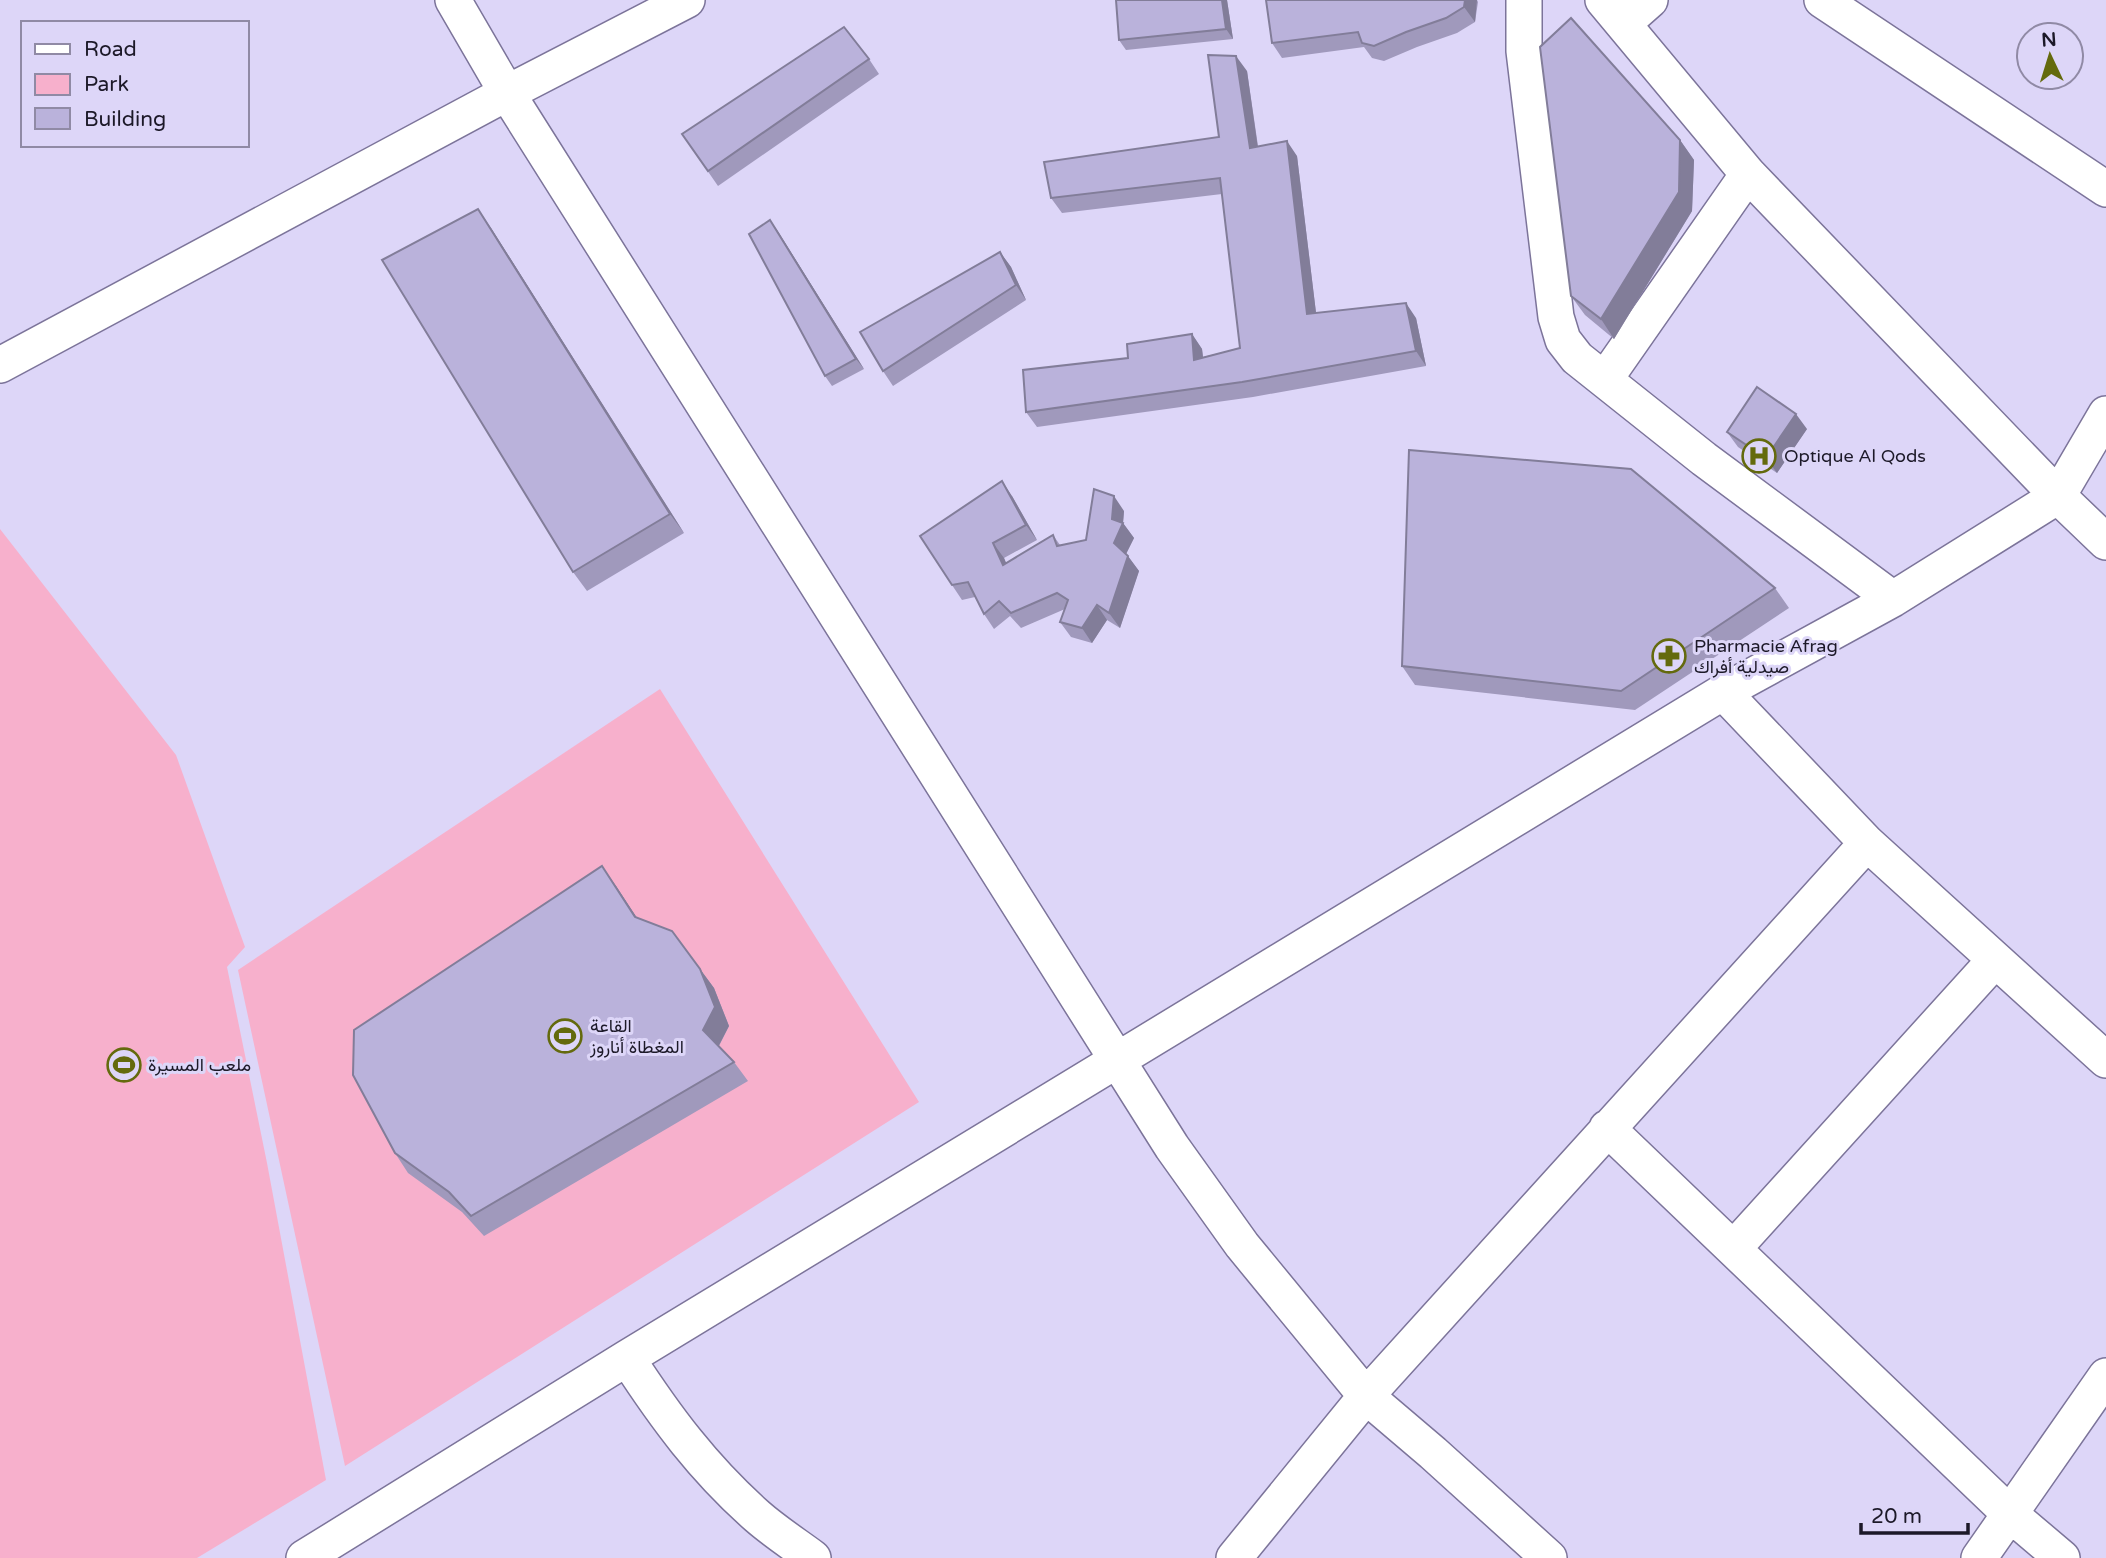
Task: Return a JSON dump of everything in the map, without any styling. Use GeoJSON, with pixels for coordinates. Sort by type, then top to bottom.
{"type":"FeatureCollection","features":[{"type":"Feature","properties":{"kind":"street"},"geometry":{"type":"LineString","coordinates":[[453,0],[507,93],[1172,1147],[1242,1245],[1366,1396],[1549,1558]]}},
{"type":"Feature","properties":{"kind":"street"},"geometry":{"type":"LineString","coordinates":[[0,365],[507,93],[687,0]]}},
{"type":"Feature","properties":{"kind":"street"},"geometry":{"type":"LineString","coordinates":[[1524,0],[1525,64],[1556,317],[1563,340],[1577,358],[1704,459],[1893,599]]}},
{"type":"Feature","properties":{"kind":"street"},"geometry":{"type":"LineString","coordinates":[[1650,0],[1613,12],[1748,174],[2058,496],[2106,542]]}},
{"type":"Feature","properties":{"kind":"street"},"geometry":{"type":"LineString","coordinates":[[1822,0],[2106,189]]}},
{"type":"Feature","properties":{"kind":"street"},"geometry":{"type":"LineString","coordinates":[[1605,379],[1748,174]]}},
{"type":"Feature","properties":{"kind":"street"},"geometry":{"type":"LineString","coordinates":[[304,1558],[627,1358],[1723,692],[1893,599],[2058,496],[2106,414]]}},
{"type":"Feature","properties":{"kind":"street"},"geometry":{"type":"LineString","coordinates":[[1723,692],[1867,843],[2106,1060]]}},
{"type":"Feature","properties":{"kind":"street"},"geometry":{"type":"LineString","coordinates":[[1234,1558],[1366,1396],[1867,843]]}},
{"type":"Feature","properties":{"kind":"street"},"geometry":{"type":"LineString","coordinates":[[1734,1248],[1995,960]]}},
{"type":"Feature","properties":{"kind":"street"},"geometry":{"type":"LineString","coordinates":[[1607,1128],[2010,1514],[2062,1558]]}},
{"type":"Feature","properties":{"kind":"street"},"geometry":{"type":"LineString","coordinates":[[627,1358],[664,1415],[714,1475],[802,1555]]}},
{"type":"Feature","properties":{"kind":"street"},"geometry":{"type":"LineString","coordinates":[[1979,1558],[2106,1376]]}},
{"type":"Feature","properties":{"kind":"green space","name":"ملعب المسيرة"},"geometry":{"type":"Polygon","coordinates":[[[0,529],[176,755],[245,947],[227,967],[267,1163],[326,1480],[197,1558],[0,1558],[0,529]]]}},
{"type":"Feature","properties":{"kind":"green space","name":"القاعة المغطاة أناروز"},"geometry":{"type":"Polygon","coordinates":[[[660,689],[919,1102],[345,1466],[238,970],[660,689]]]}},
{"type":"Feature","properties":{"kind":"building"},"geometry":{"type":"Polygon","coordinates":[[[1116,0],[1222,0],[1226,29],[1119,40],[1116,0]]]}},
{"type":"Feature","properties":{"kind":"building"},"geometry":{"type":"Polygon","coordinates":[[[1266,0],[1465,0],[1464,7],[1446,18],[1374,46],[1362,43],[1358,32],[1272,43],[1266,0]]]}},
{"type":"Feature","properties":{"kind":"building"},"geometry":{"type":"Polygon","coordinates":[[[1571,18],[1680,140],[1679,192],[1601,319],[1571,296],[1540,47],[1571,18]]]}},
{"type":"Feature","properties":{"kind":"building"},"geometry":{"type":"Polygon","coordinates":[[[844,27],[869,59],[708,171],[682,134],[844,27]]]}},
{"type":"Feature","properties":{"kind":"building"},"geometry":{"type":"Polygon","coordinates":[[[1208,55],[1236,56],[1250,148],[1287,141],[1307,314],[1406,303],[1416,351],[1242,382],[1026,412],[1023,370],[1128,358],[1127,344],[1192,334],[1194,360],[1240,348],[1220,178],[1051,198],[1044,162],[1219,137],[1208,55]]]}},
{"type":"Feature","properties":{"kind":"building"},"geometry":{"type":"Polygon","coordinates":[[[478,209],[670,514],[573,572],[382,260],[478,209]]]}},
{"type":"Feature","properties":{"kind":"building"},"geometry":{"type":"Polygon","coordinates":[[[770,220],[856,359],[825,376],[749,234],[770,220]]]}},
{"type":"Feature","properties":{"kind":"building"},"geometry":{"type":"Polygon","coordinates":[[[1000,252],[1016,285],[883,371],[860,332],[1000,252]]]}},
{"type":"Feature","properties":{"kind":"building"},"geometry":{"type":"Polygon","coordinates":[[[1757,387],[1796,414],[1766,458],[1727,432],[1757,387]]]}},
{"type":"Feature","properties":{"kind":"building"},"geometry":{"type":"Polygon","coordinates":[[[1409,450],[1631,469],[1775,588],[1621,691],[1402,666],[1409,450]]]}},
{"type":"Feature","properties":{"kind":"building"},"geometry":{"type":"Polygon","coordinates":[[[1002,481],[1026,525],[993,543],[1003,565],[1053,535],[1057,546],[1086,540],[1094,489],[1114,496],[1112,519],[1123,523],[1114,543],[1128,556],[1109,613],[1097,605],[1082,628],[1060,622],[1068,600],[1057,593],[1011,613],[999,601],[984,614],[968,582],[952,585],[920,536],[1002,481]]]}},
{"type":"Feature","properties":{"kind":"building"},"geometry":{"type":"Polygon","coordinates":[[[602,866],[635,917],[672,931],[700,969],[715,1007],[703,1030],[734,1062],[471,1216],[449,1192],[395,1153],[353,1075],[354,1030],[602,866]]]}},
{"type":"Feature","properties":{"kind":"place","name":"Optique Al Qods"},"geometry":{"type":"Point","coordinates":[1759,456]}},
{"type":"Feature","properties":{"kind":"place","name":"Pharmacie Afrag صيدلية أفراك"},"geometry":{"type":"Point","coordinates":[1669,656]}},
{"type":"Feature","properties":{"kind":"place","name":"القاعة المغطاة أناروز"},"geometry":{"type":"Point","coordinates":[565,1036]}},
{"type":"Feature","properties":{"kind":"place","name":"ملعب المسيرة"},"geometry":{"type":"Point","coordinates":[124,1065]}}]}
